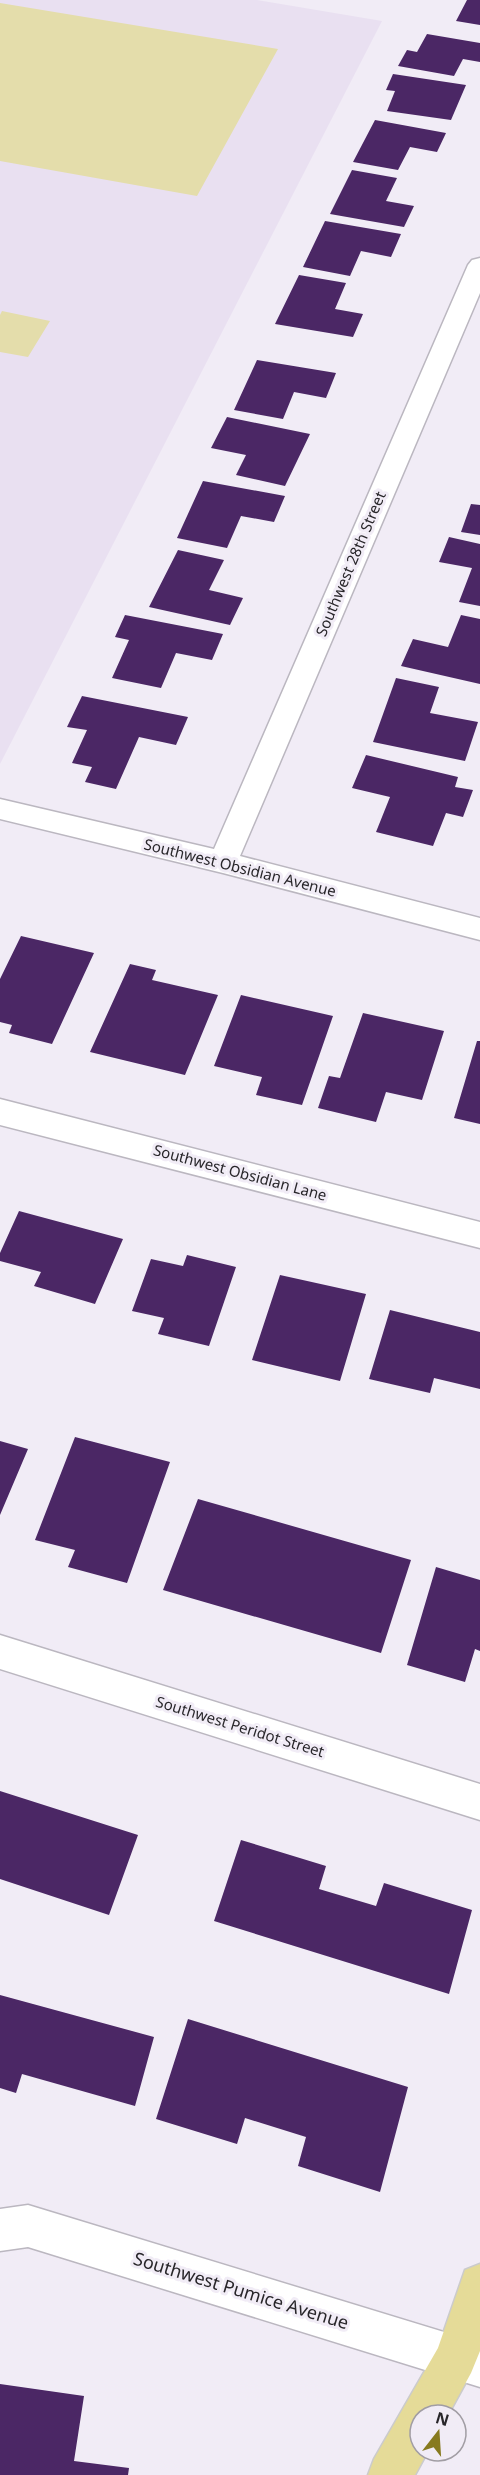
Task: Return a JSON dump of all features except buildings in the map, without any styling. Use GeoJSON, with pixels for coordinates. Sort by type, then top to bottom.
{"type":"FeatureCollection","features":[{"type":"Feature","properties":{"kind":"main road"},"geometry":{"type":"LineString","coordinates":[[434,2403],[468,2361],[480,2285]]}},
{"type":"Feature","properties":{"kind":"main road"},"geometry":{"type":"LineString","coordinates":[[390,2475],[408,2443]]}},
{"type":"Feature","properties":{"kind":"street","name":"Southwest 28th Street"},"geometry":{"type":"LineString","coordinates":[[223,862],[480,266]]}},
{"type":"Feature","properties":{"kind":"street","name":"Southwest Obsidian Avenue"},"geometry":{"type":"LineString","coordinates":[[0,809],[223,862],[480,929]]}},
{"type":"Feature","properties":{"kind":"street","name":"Southwest Obsidian Lane"},"geometry":{"type":"LineString","coordinates":[[0,1112],[480,1235]]}},
{"type":"Feature","properties":{"kind":"street","name":"Southwest Peridot Street"},"geometry":{"type":"LineString","coordinates":[[0,1652],[480,1802]]}},
{"type":"Feature","properties":{"kind":"street","name":"Southwest Pumice Avenue"},"geometry":{"type":"LineString","coordinates":[[0,2230],[28,2226],[468,2361]]}},
{"type":"Feature","properties":{"kind":"shaded area"},"geometry":{"type":"Polygon","coordinates":[[[0,0],[257,0],[382,21],[0,764],[0,0]]]}},
{"type":"Feature","properties":{"kind":"shaded area"},"geometry":{"type":"Polygon","coordinates":[[[0,3],[278,49],[197,196],[0,161],[0,3]]]}},
{"type":"Feature","properties":{"kind":"shaded area"},"geometry":{"type":"Polygon","coordinates":[[[2,311],[50,321],[28,357],[0,352],[0,315],[2,311]]]}}]}
